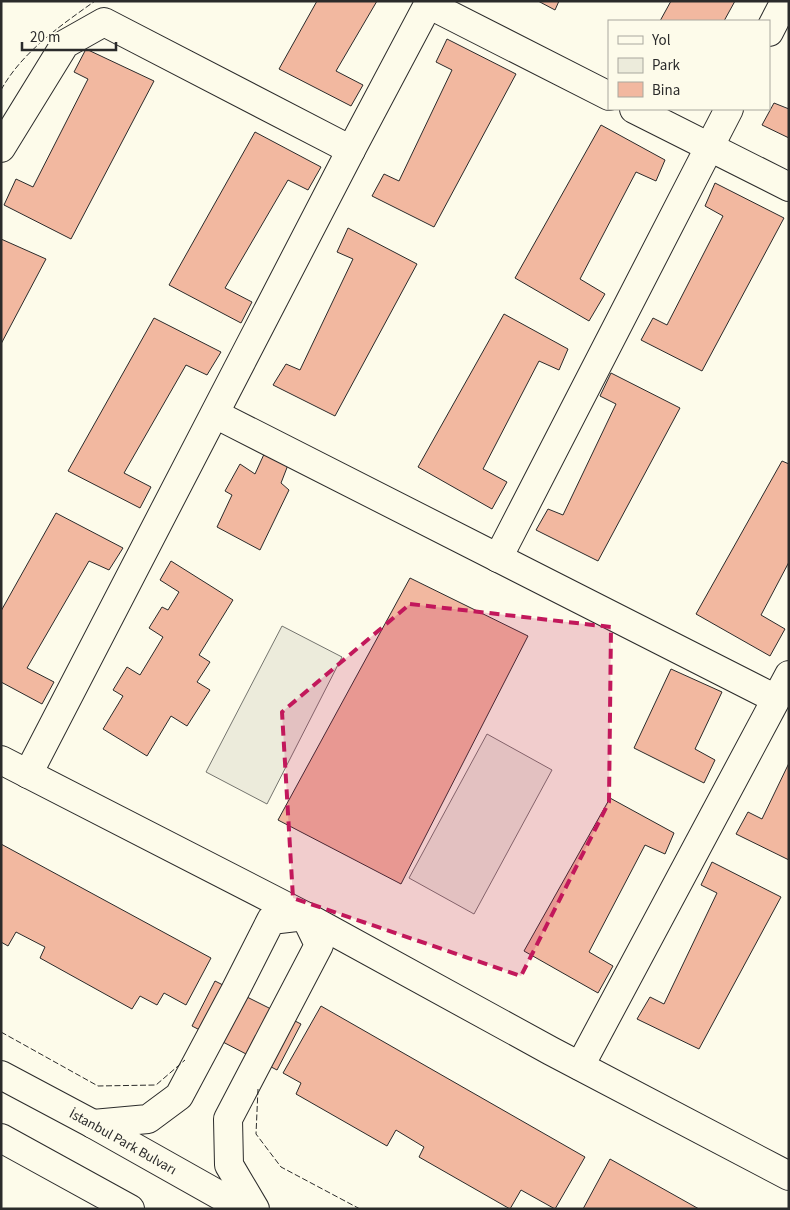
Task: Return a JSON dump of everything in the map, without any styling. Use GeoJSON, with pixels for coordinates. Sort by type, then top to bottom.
{"type":"FeatureCollection","features":[{"type":"Feature","properties":{"kind":"main road"},"geometry":{"type":"LineString","coordinates":[[770,30],[785,1]]}},
{"type":"Feature","properties":{"kind":"main road"},"geometry":{"type":"LineString","coordinates":[[28,774],[429,3],[608,95]]}},
{"type":"Feature","properties":{"kind":"main road"},"geometry":{"type":"LineString","coordinates":[[1,148],[65,44],[104,22],[352,150]]}},
{"type":"Feature","properties":{"kind":"main road"},"geometry":{"type":"LineString","coordinates":[[636,110],[789,187]]}},
{"type":"Feature","properties":{"kind":"main road"},"geometry":{"type":"LineString","coordinates":[[498,558],[728,110]]}},
{"type":"Feature","properties":{"kind":"main road"},"geometry":{"type":"LineString","coordinates":[[215,414],[498,558],[783,687],[580,1066]]}},
{"type":"Feature","properties":{"kind":"main road"},"geometry":{"type":"LineString","coordinates":[[1,760],[305,916],[580,1066],[789,1176]]}},
{"type":"Feature","properties":{"kind":"main road"},"geometry":{"type":"LineString","coordinates":[[93,1124],[148,1119],[179,1096],[271,920],[305,916]]}},
{"type":"Feature","properties":{"kind":"main road"},"geometry":{"type":"LineString","coordinates":[[255,1209],[229,1165],[228,1119],[319,945],[305,916]]}},
{"type":"Feature","properties":{"kind":"main road","name":"İstanbul Park Bulvarı"},"geometry":{"type":"LineString","coordinates":[[1,1075],[93,1124],[244,1209]]}},
{"type":"Feature","properties":{"kind":"main road"},"geometry":{"type":"LineString","coordinates":[[1,1138],[130,1209]]}},
{"type":"Feature","properties":{"kind":"highlighted area"},"geometry":{"type":"Polygon","coordinates":[[[410,604],[611,627],[609,802],[521,976],[293,898],[282,712],[410,604]]]}},
{"type":"Feature","properties":{"kind":"green space"},"geometry":{"type":"Polygon","coordinates":[[[282,626],[342,657],[267,804],[206,772],[282,626]]]}},
{"type":"Feature","properties":{"kind":"green space"},"geometry":{"type":"Polygon","coordinates":[[[487,734],[552,770],[474,914],[409,878],[487,734]]]}},
{"type":"Feature","properties":{"kind":"building"},"geometry":{"type":"Polygon","coordinates":[[[317,1],[377,1],[336,71],[363,85],[351,106],[279,69],[317,1]]]}},
{"type":"Feature","properties":{"kind":"building"},"geometry":{"type":"Polygon","coordinates":[[[538,1],[559,1],[555,10],[538,1]]]}},
{"type":"Feature","properties":{"kind":"building"},"geometry":{"type":"Polygon","coordinates":[[[671,1],[735,1],[725,20],[661,20],[671,1]]]}},
{"type":"Feature","properties":{"kind":"building"},"geometry":{"type":"Polygon","coordinates":[[[447,39],[516,74],[434,227],[372,196],[384,174],[399,181],[452,70],[436,62],[447,39]]]}},
{"type":"Feature","properties":{"kind":"building"},"geometry":{"type":"Polygon","coordinates":[[[86,49],[154,81],[71,239],[4,205],[16,179],[33,187],[88,79],[74,72],[86,49]]]}},
{"type":"Feature","properties":{"kind":"building"},"geometry":{"type":"Polygon","coordinates":[[[774,103],[789,109],[789,138],[762,125],[774,103]]]}},
{"type":"Feature","properties":{"kind":"building"},"geometry":{"type":"Polygon","coordinates":[[[601,125],[665,160],[656,181],[636,172],[580,279],[605,294],[589,321],[515,278],[601,125]]]}},
{"type":"Feature","properties":{"kind":"building"},"geometry":{"type":"Polygon","coordinates":[[[255,132],[321,167],[308,190],[288,180],[225,288],[252,302],[241,323],[169,285],[255,132]]]}},
{"type":"Feature","properties":{"kind":"building"},"geometry":{"type":"Polygon","coordinates":[[[715,183],[784,218],[702,371],[641,340],[653,318],[667,325],[723,216],[705,206],[715,183]]]}},
{"type":"Feature","properties":{"kind":"building"},"geometry":{"type":"Polygon","coordinates":[[[348,228],[417,264],[335,416],[273,385],[286,364],[300,370],[353,259],[337,252],[348,228]]]}},
{"type":"Feature","properties":{"kind":"building"},"geometry":{"type":"Polygon","coordinates":[[[1,239],[46,259],[1,344],[1,239]]]}},
{"type":"Feature","properties":{"kind":"building"},"geometry":{"type":"Polygon","coordinates":[[[504,314],[568,349],[559,370],[539,361],[483,469],[507,482],[492,509],[418,467],[504,314]]]}},
{"type":"Feature","properties":{"kind":"building"},"geometry":{"type":"Polygon","coordinates":[[[154,318],[221,352],[207,375],[186,365],[124,473],[151,487],[140,508],[68,471],[154,318]]]}},
{"type":"Feature","properties":{"kind":"building"},"geometry":{"type":"Polygon","coordinates":[[[611,373],[680,408],[598,561],[536,530],[548,509],[563,515],[616,404],[600,396],[611,373]]]}},
{"type":"Feature","properties":{"kind":"building"},"geometry":{"type":"Polygon","coordinates":[[[265,452],[288,465],[281,483],[289,490],[260,550],[217,527],[232,495],[225,491],[240,464],[255,474],[265,452]]]}},
{"type":"Feature","properties":{"kind":"building"},"geometry":{"type":"Polygon","coordinates":[[[782,461],[789,464],[789,562],[761,615],[785,629],[770,656],[696,614],[782,461]]]}},
{"type":"Feature","properties":{"kind":"building"},"geometry":{"type":"Polygon","coordinates":[[[56,513],[123,548],[109,570],[89,561],[27,668],[54,682],[42,704],[1,682],[1,611],[56,513]]]}},
{"type":"Feature","properties":{"kind":"building"},"geometry":{"type":"Polygon","coordinates":[[[171,561],[233,600],[199,655],[210,662],[197,682],[210,690],[187,726],[171,716],[147,756],[103,729],[123,696],[113,690],[127,667],[140,675],[163,637],[149,628],[162,607],[168,610],[179,592],[160,580],[171,561]]]}},
{"type":"Feature","properties":{"kind":"building"},"geometry":{"type":"Polygon","coordinates":[[[410,578],[528,636],[401,884],[278,820],[410,578]]]}},
{"type":"Feature","properties":{"kind":"building"},"geometry":{"type":"Polygon","coordinates":[[[671,669],[722,692],[695,749],[715,760],[704,783],[634,748],[671,669]]]}},
{"type":"Feature","properties":{"kind":"building"},"geometry":{"type":"Polygon","coordinates":[[[789,763],[789,860],[736,834],[748,812],[762,819],[789,763]]]}},
{"type":"Feature","properties":{"kind":"building"},"geometry":{"type":"Polygon","coordinates":[[[610,798],[674,833],[665,854],[645,845],[589,952],[613,966],[598,993],[524,951],[610,798]]]}},
{"type":"Feature","properties":{"kind":"building"},"geometry":{"type":"Polygon","coordinates":[[[1,844],[211,958],[186,1005],[164,993],[157,1005],[140,996],[132,1009],[40,958],[45,947],[16,932],[8,946],[1,942],[1,844]]]}},
{"type":"Feature","properties":{"kind":"building"},"geometry":{"type":"Polygon","coordinates":[[[712,862],[781,897],[699,1049],[637,1019],[650,997],[664,1004],[717,893],[701,885],[712,862]]]}},
{"type":"Feature","properties":{"kind":"building"},"geometry":{"type":"Polygon","coordinates":[[[215,981],[301,1024],[277,1070],[192,1026],[215,981]]]}},
{"type":"Feature","properties":{"kind":"building"},"geometry":{"type":"Polygon","coordinates":[[[321,1006],[585,1157],[555,1209],[521,1190],[510,1209],[419,1157],[424,1147],[396,1130],[387,1146],[296,1094],[301,1083],[283,1073],[321,1006]]]}},
{"type":"Feature","properties":{"kind":"building"},"geometry":{"type":"Polygon","coordinates":[[[610,1159],[699,1209],[583,1209],[610,1159]]]}},
{"type":"Feature","properties":{"kind":"fence"},"geometry":{"type":"LineString","coordinates":[[1,90],[10,76],[31,52],[55,30],[95,1]]}},
{"type":"Feature","properties":{"kind":"fence"},"geometry":{"type":"LineString","coordinates":[[1,1032],[98,1086],[156,1085],[185,1060]]}},
{"type":"Feature","properties":{"kind":"fence"},"geometry":{"type":"LineString","coordinates":[[258,1089],[256,1134],[281,1167],[360,1209]]}}]}
